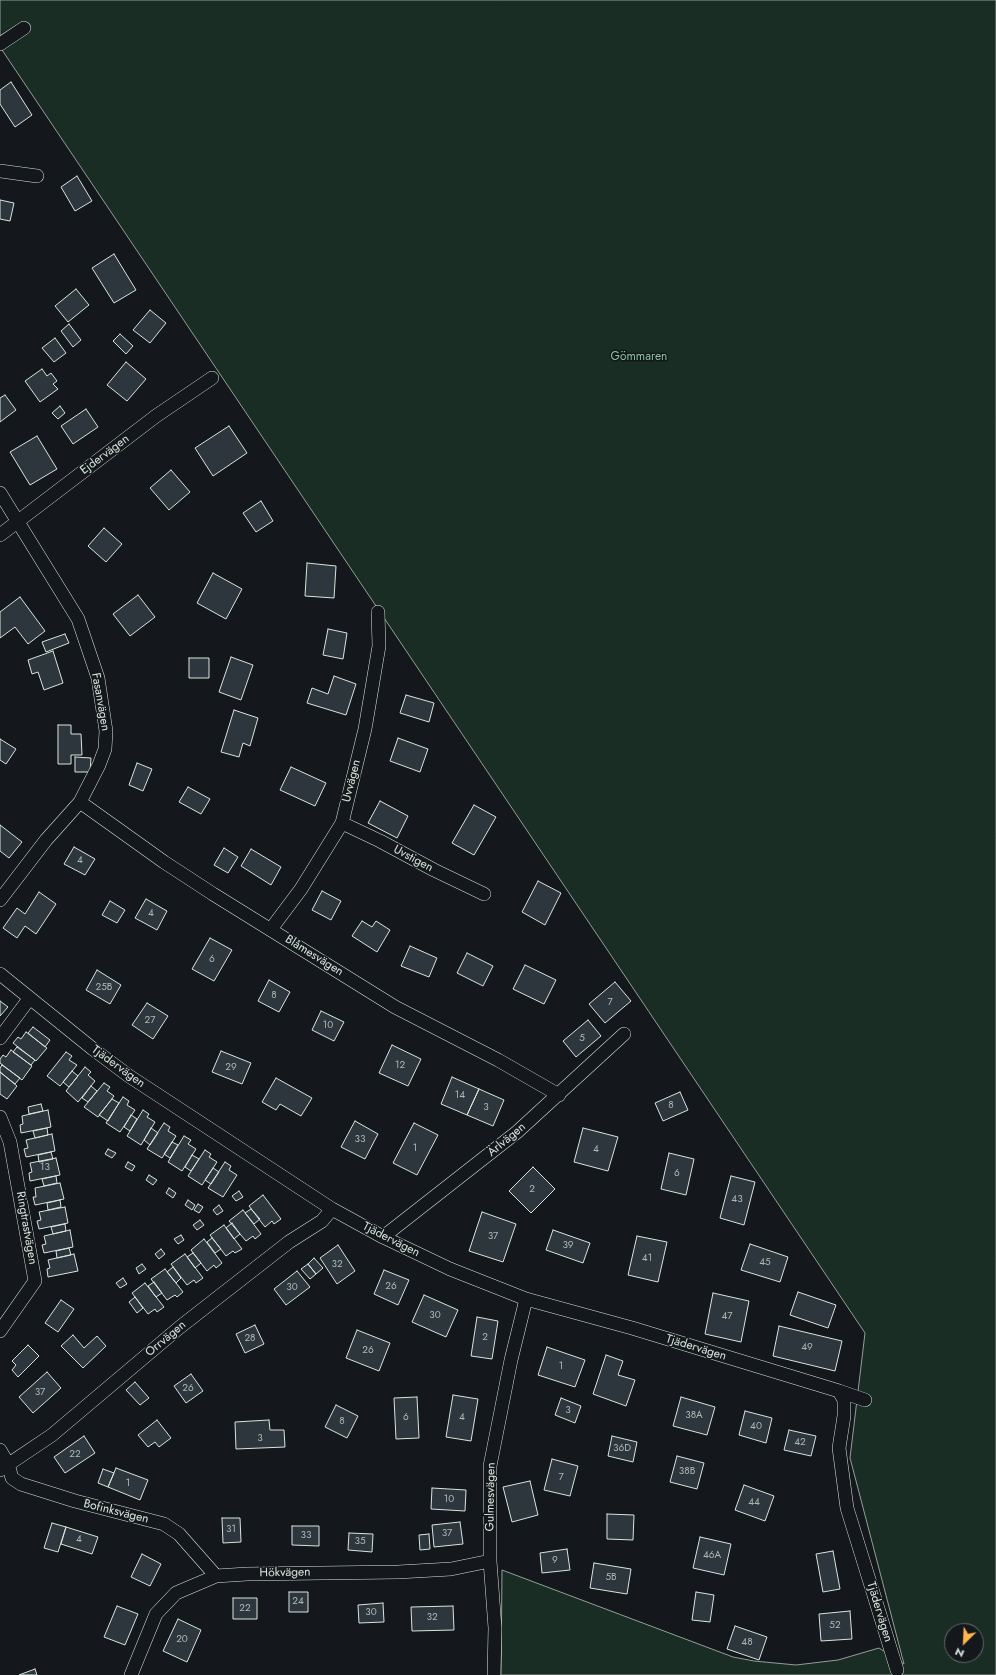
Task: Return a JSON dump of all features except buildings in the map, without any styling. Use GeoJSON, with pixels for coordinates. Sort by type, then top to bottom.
{"type":"FeatureCollection","features":[{"type":"Feature","properties":{"kind":"street"},"geometry":{"type":"LineString","coordinates":[[0,44],[24,28]]}},
{"type":"Feature","properties":{"kind":"street"},"geometry":{"type":"LineString","coordinates":[[0,171],[38,176]]}},
{"type":"Feature","properties":{"kind":"street","name":"Ejdervägen"},"geometry":{"type":"LineString","coordinates":[[0,535],[156,416],[212,378]]}},
{"type":"Feature","properties":{"kind":"street","name":"Fasanvägen"},"geometry":{"type":"LineString","coordinates":[[0,493],[78,619],[98,678],[106,731],[105,749],[99,765],[80,802],[46,840],[0,900]]}},
{"type":"Feature","properties":{"kind":"street","name":"Uvvägen"},"geometry":{"type":"LineString","coordinates":[[271,930],[301,889],[342,822],[366,729],[379,646],[378,612]]}},
{"type":"Feature","properties":{"kind":"street","name":"Blåmesvägen"},"geometry":{"type":"LineString","coordinates":[[80,802],[164,862],[213,894],[395,1007],[498,1060],[559,1095]]}},
{"type":"Feature","properties":{"kind":"street","name":"Uvstigen"},"geometry":{"type":"LineString","coordinates":[[342,822],[434,870],[484,894]]}},
{"type":"Feature","properties":{"kind":"street","name":"Tjädervägen"},"geometry":{"type":"LineString","coordinates":[[0,974],[129,1076],[332,1209],[383,1238],[450,1270],[526,1299],[632,1328],[865,1400]]}},
{"type":"Feature","properties":{"kind":"street"},"geometry":{"type":"LineString","coordinates":[[0,1038],[30,999]]}},
{"type":"Feature","properties":{"kind":"street","name":"Ärlvägen"},"geometry":{"type":"LineString","coordinates":[[383,1238],[517,1132],[624,1034]]}},
{"type":"Feature","properties":{"kind":"street","name":"Ringtrastvägen"},"geometry":{"type":"LineString","coordinates":[[0,1117],[10,1142],[35,1281],[0,1331]]}},
{"type":"Feature","properties":{"kind":"street","name":"Orrvägen"},"geometry":{"type":"LineString","coordinates":[[4,1467],[52,1435],[180,1326],[289,1242],[322,1221],[332,1209]]}},
{"type":"Feature","properties":{"kind":"street","name":"Gulmesvägen"},"geometry":{"type":"LineString","coordinates":[[494,1675],[495,1628],[490,1562],[490,1466],[511,1360],[526,1299]]}},
{"type":"Feature","properties":{"kind":"street","name":"Tjädervägen"},"geometry":{"type":"LineString","coordinates":[[839,1391],[844,1400],[844,1416],[839,1448],[847,1508],[897,1670]]}},
{"type":"Feature","properties":{"kind":"street","name":"Bofinksvägen"},"geometry":{"type":"LineString","coordinates":[[0,1450],[4,1467],[12,1478],[21,1484],[75,1501],[164,1524],[179,1534],[216,1576]]}},
{"type":"Feature","properties":{"kind":"street","name":"Hökvägen"},"geometry":{"type":"LineString","coordinates":[[131,1675],[156,1614],[176,1593],[216,1576],[247,1574],[398,1572],[451,1569],[490,1562]]}},
{"type":"Feature","properties":{"kind":"green space","name":"Gömmaren"},"geometry":{"type":"Polygon","coordinates":[[[0,0],[996,0],[996,1675],[501,1675],[502,1570],[733,1657],[754,1661],[796,1665],[838,1660],[879,1648],[904,1664],[850,1458],[865,1333],[0,47],[0,0]]]}}]}
